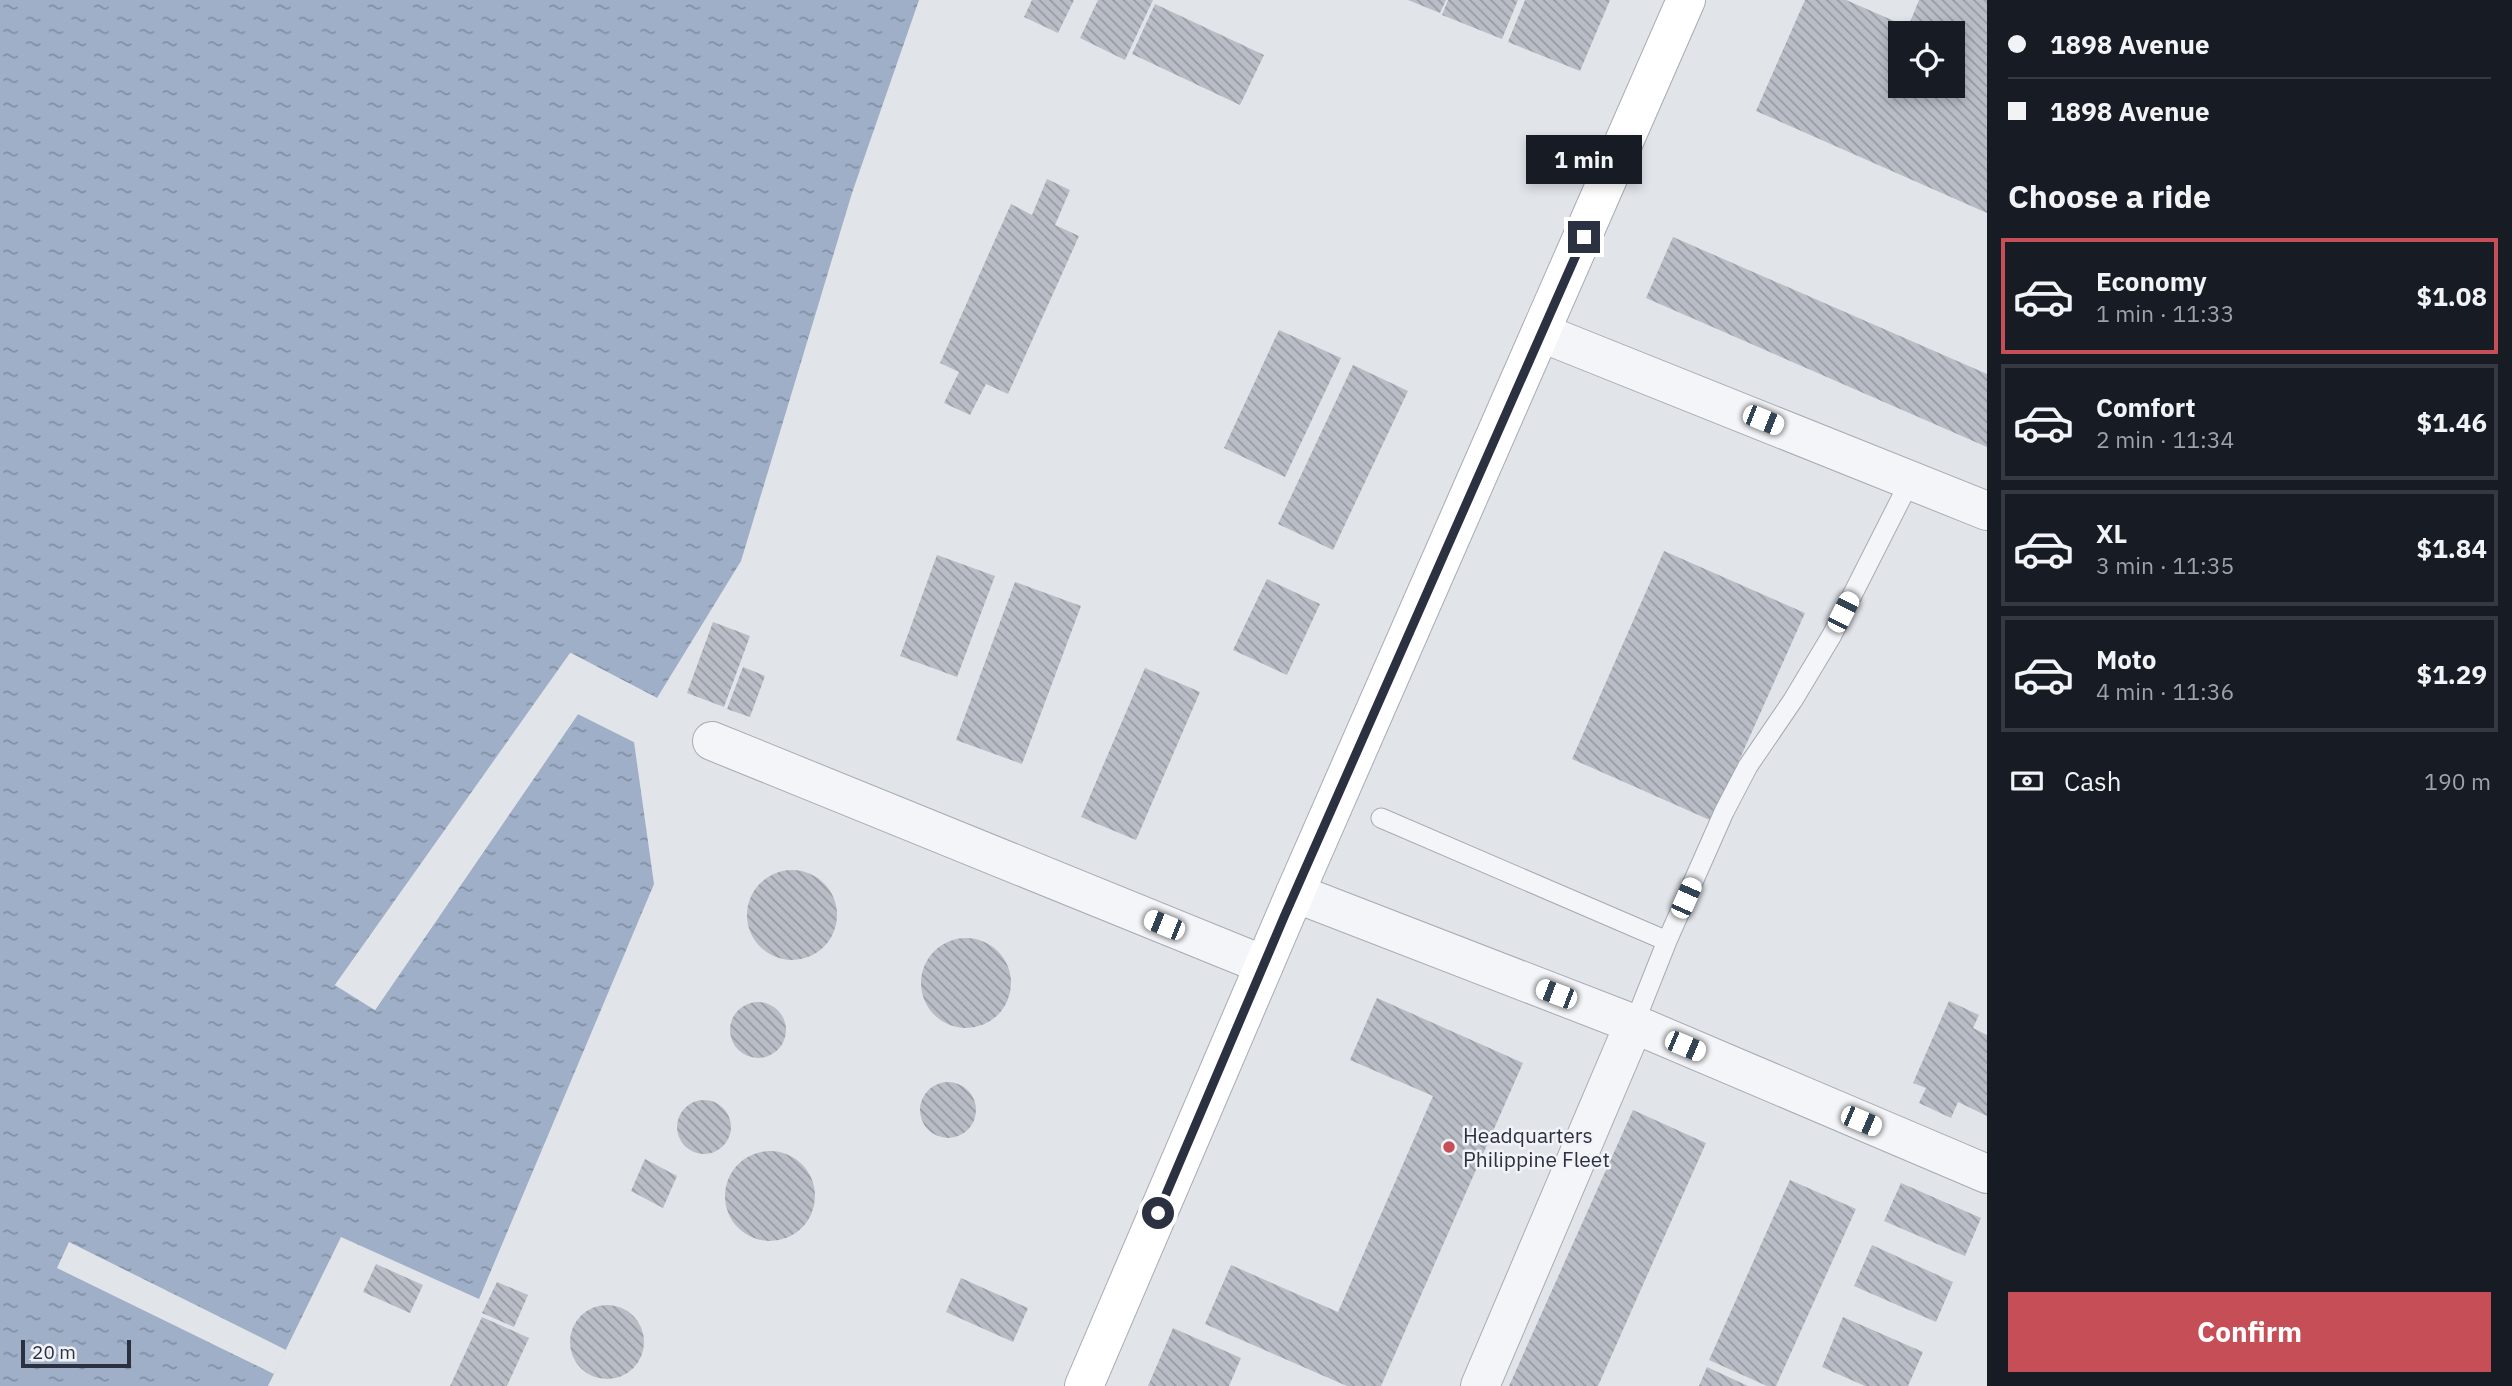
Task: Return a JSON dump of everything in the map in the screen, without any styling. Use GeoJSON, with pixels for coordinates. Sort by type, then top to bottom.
{"type":"FeatureCollection","features":[{"type":"Feature","properties":{"kind":"street"},"geometry":{"type":"LineString","coordinates":[[1084,1386],[1295,893],[1686,0]]}},
{"type":"Feature","properties":{"kind":"street"},"geometry":{"type":"LineString","coordinates":[[1542,333],[1987,511]]}},
{"type":"Feature","properties":{"kind":"street"},"geometry":{"type":"LineString","coordinates":[[712,741],[1264,965]]}},
{"type":"Feature","properties":{"kind":"street"},"geometry":{"type":"LineString","coordinates":[[1295,893],[1634,1024],[1987,1174]]}},
{"type":"Feature","properties":{"kind":"street"},"geometry":{"type":"LineString","coordinates":[[1480,1386],[1634,1024]]}},
{"type":"Feature","properties":{"kind":"lane"},"geometry":{"type":"LineString","coordinates":[[1634,1024],[1724,811],[1748,766],[1793,700],[1832,635],[1911,479]]}},
{"type":"Feature","properties":{"kind":"lane"},"geometry":{"type":"LineString","coordinates":[[1381,818],[1667,941]]}},
{"type":"Feature","properties":{"kind":"water"},"geometry":{"type":"Polygon","coordinates":[[[0,0],[919,0],[852,193],[741,561],[657,698],[570,653],[335,985],[375,1010],[578,714],[634,742],[654,884],[479,1299],[341,1237],[268,1386],[0,1386],[0,0]]]}},
{"type":"Feature","properties":{"kind":"pier"},"geometry":{"type":"Polygon","coordinates":[[[571,653],[657,698],[656,701],[572,657],[340,984],[374,1006],[576,711],[636,738],[634,742],[578,714],[375,1010],[335,985],[571,653]]]}},
{"type":"Feature","properties":{"kind":"pier"},"geometry":{"type":"Polygon","coordinates":[[[69,1242],[286,1350],[274,1374],[57,1268],[69,1242]]]}},
{"type":"Feature","properties":{"kind":"building"},"geometry":{"type":"Polygon","coordinates":[[[1032,0],[1074,0],[1058,33],[1024,17],[1032,0]]]}},
{"type":"Feature","properties":{"kind":"building"},"geometry":{"type":"Polygon","coordinates":[[[1098,0],[1153,0],[1125,60],[1080,38],[1098,0]]]}},
{"type":"Feature","properties":{"kind":"building"},"geometry":{"type":"Polygon","coordinates":[[[1408,0],[1446,0],[1440,13],[1408,0]]]}},
{"type":"Feature","properties":{"kind":"building"},"geometry":{"type":"Polygon","coordinates":[[[1448,0],[1518,0],[1502,39],[1442,15],[1448,0]]]}},
{"type":"Feature","properties":{"kind":"building"},"geometry":{"type":"Polygon","coordinates":[[[1525,0],[1610,0],[1580,71],[1508,42],[1525,0]]]}},
{"type":"Feature","properties":{"kind":"building"},"geometry":{"type":"Polygon","coordinates":[[[1805,0],[1846,0],[1894,21],[1888,21],[1888,98],[1965,98],[1965,21],[1910,21],[1919,0],[1987,0],[1987,213],[1756,111],[1805,0]]]}},
{"type":"Feature","properties":{"kind":"building"},"geometry":{"type":"Polygon","coordinates":[[[1155,4],[1264,55],[1240,105],[1132,54],[1155,4]]]}},
{"type":"Feature","properties":{"kind":"building"},"geometry":{"type":"Polygon","coordinates":[[[1047,179],[1070,190],[1055,225],[1079,236],[1008,394],[986,384],[970,415],[944,403],[959,372],[940,363],[1011,204],[1032,215],[1047,179]]]}},
{"type":"Feature","properties":{"kind":"building"},"geometry":{"type":"Polygon","coordinates":[[[1673,237],[1987,374],[1987,447],[1646,298],[1673,237]]]}},
{"type":"Feature","properties":{"kind":"building"},"geometry":{"type":"Polygon","coordinates":[[[1279,330],[1341,358],[1285,477],[1224,448],[1279,330]]]}},
{"type":"Feature","properties":{"kind":"building"},"geometry":{"type":"Polygon","coordinates":[[[1353,365],[1408,391],[1333,550],[1278,524],[1353,365]]]}},
{"type":"Feature","properties":{"kind":"building"},"geometry":{"type":"Polygon","coordinates":[[[1664,551],[1805,613],[1712,821],[1572,759],[1664,551]]]}},
{"type":"Feature","properties":{"kind":"building"},"geometry":{"type":"Polygon","coordinates":[[[937,555],[995,576],[957,677],[900,656],[937,555]]]}},
{"type":"Feature","properties":{"kind":"building"},"geometry":{"type":"Polygon","coordinates":[[[1267,579],[1320,604],[1287,675],[1233,650],[1267,579]]]}},
{"type":"Feature","properties":{"kind":"building"},"geometry":{"type":"Polygon","coordinates":[[[1015,582],[1081,606],[1022,764],[956,740],[1015,582]]]}},
{"type":"Feature","properties":{"kind":"building"},"geometry":{"type":"Polygon","coordinates":[[[713,622],[750,636],[724,707],[687,693],[713,622]]]}},
{"type":"Feature","properties":{"kind":"building"},"geometry":{"type":"Polygon","coordinates":[[[743,667],[765,676],[750,717],[727,709],[743,667]]]}},
{"type":"Feature","properties":{"kind":"building"},"geometry":{"type":"Polygon","coordinates":[[[1145,668],[1200,692],[1136,840],[1081,817],[1145,668]]]}},
{"type":"Feature","properties":{"kind":"building"},"geometry":{"type":"Polygon","coordinates":[[[783,870],[801,870],[817,877],[830,890],[837,906],[837,924],[830,940],[817,953],[801,960],[783,960],[767,953],[754,940],[747,924],[747,906],[754,890],[767,877],[783,870]]]}},
{"type":"Feature","properties":{"kind":"building"},"geometry":{"type":"Polygon","coordinates":[[[957,938],[975,938],[991,945],[1004,958],[1011,974],[1011,992],[1004,1008],[991,1021],[975,1028],[957,1028],[941,1021],[928,1008],[921,992],[921,974],[928,958],[941,945],[957,938]]]}},
{"type":"Feature","properties":{"kind":"building","name":"Headquarters Philippine Fleet"},"geometry":{"type":"Polygon","coordinates":[[[1377,998],[1523,1063],[1381,1386],[1347,1386],[1205,1324],[1231,1265],[1338,1312],[1433,1096],[1350,1060],[1377,998]]]}},
{"type":"Feature","properties":{"kind":"building"},"geometry":{"type":"Polygon","coordinates":[[[1949,1001],[1979,1015],[1973,1028],[1987,1035],[1987,1116],[1958,1102],[1951,1118],[1919,1103],[1926,1088],[1913,1083],[1949,1001]]]}},
{"type":"Feature","properties":{"kind":"building"},"geometry":{"type":"Polygon","coordinates":[[[758,1002],[769,1004],[778,1010],[784,1019],[784,1041],[778,1050],[769,1056],[758,1058],[747,1056],[738,1050],[732,1041],[730,1030],[732,1019],[738,1010],[747,1004],[758,1002]]]}},
{"type":"Feature","properties":{"kind":"building"},"geometry":{"type":"Polygon","coordinates":[[[948,1082],[963,1087],[971,1095],[976,1110],[971,1125],[963,1133],[948,1138],[933,1133],[925,1125],[920,1110],[925,1095],[933,1087],[948,1082]]]}},
{"type":"Feature","properties":{"kind":"building"},"geometry":{"type":"Polygon","coordinates":[[[704,1100],[723,1108],[731,1127],[723,1146],[704,1154],[685,1146],[677,1127],[685,1108],[704,1100]]]}},
{"type":"Feature","properties":{"kind":"building"},"geometry":{"type":"Polygon","coordinates":[[[1633,1110],[1706,1143],[1598,1386],[1509,1386],[1633,1110]]]}},
{"type":"Feature","properties":{"kind":"building"},"geometry":{"type":"Polygon","coordinates":[[[761,1151],[779,1151],[795,1158],[808,1171],[815,1187],[815,1205],[808,1221],[795,1234],[779,1241],[761,1241],[745,1234],[732,1221],[725,1205],[725,1187],[732,1171],[745,1158],[761,1151]]]}},
{"type":"Feature","properties":{"kind":"building"},"geometry":{"type":"Polygon","coordinates":[[[645,1159],[677,1176],[663,1208],[631,1191],[645,1159]]]}},
{"type":"Feature","properties":{"kind":"building"},"geometry":{"type":"Polygon","coordinates":[[[1790,1180],[1856,1209],[1776,1386],[1767,1386],[1709,1360],[1790,1180]]]}},
{"type":"Feature","properties":{"kind":"building"},"geometry":{"type":"Polygon","coordinates":[[[1901,1183],[1981,1218],[1965,1256],[1884,1221],[1901,1183]]]}},
{"type":"Feature","properties":{"kind":"building"},"geometry":{"type":"Polygon","coordinates":[[[1872,1245],[1953,1282],[1936,1322],[1854,1286],[1872,1245]]]}},
{"type":"Feature","properties":{"kind":"building"},"geometry":{"type":"Polygon","coordinates":[[[376,1264],[423,1285],[410,1313],[363,1292],[376,1264]]]}},
{"type":"Feature","properties":{"kind":"building"},"geometry":{"type":"Polygon","coordinates":[[[961,1278],[1028,1308],[1013,1342],[946,1312],[961,1278]]]}},
{"type":"Feature","properties":{"kind":"building"},"geometry":{"type":"Polygon","coordinates":[[[497,1282],[528,1295],[514,1327],[482,1313],[497,1282]]]}},
{"type":"Feature","properties":{"kind":"building"},"geometry":{"type":"Polygon","coordinates":[[[607,1305],[621,1308],[633,1316],[641,1328],[644,1342],[641,1356],[633,1368],[621,1376],[607,1379],[593,1376],[581,1368],[573,1356],[570,1342],[573,1328],[581,1316],[593,1308],[607,1305]]]}},
{"type":"Feature","properties":{"kind":"building"},"geometry":{"type":"Polygon","coordinates":[[[482,1317],[529,1338],[507,1386],[450,1386],[482,1317]]]}},
{"type":"Feature","properties":{"kind":"building"},"geometry":{"type":"Polygon","coordinates":[[[1843,1317],[1923,1352],[1908,1386],[1865,1386],[1822,1367],[1843,1317]]]}},
{"type":"Feature","properties":{"kind":"building"},"geometry":{"type":"Polygon","coordinates":[[[1173,1328],[1241,1358],[1229,1386],[1148,1386],[1173,1328]]]}},
{"type":"Feature","properties":{"kind":"building"},"geometry":{"type":"Polygon","coordinates":[[[1707,1367],[1748,1386],[1699,1386],[1707,1367]]]}},
{"type":"Feature","properties":{"kind":"place","name":"Headquarters Philippine Fleet"},"geometry":{"type":"Point","coordinates":[1449,1147]}},
{"type":"Feature","properties":{"kind":"route"},"geometry":{"type":"LineString","coordinates":[[1158,1213],[1284,917],[1584,237]]}}]}
